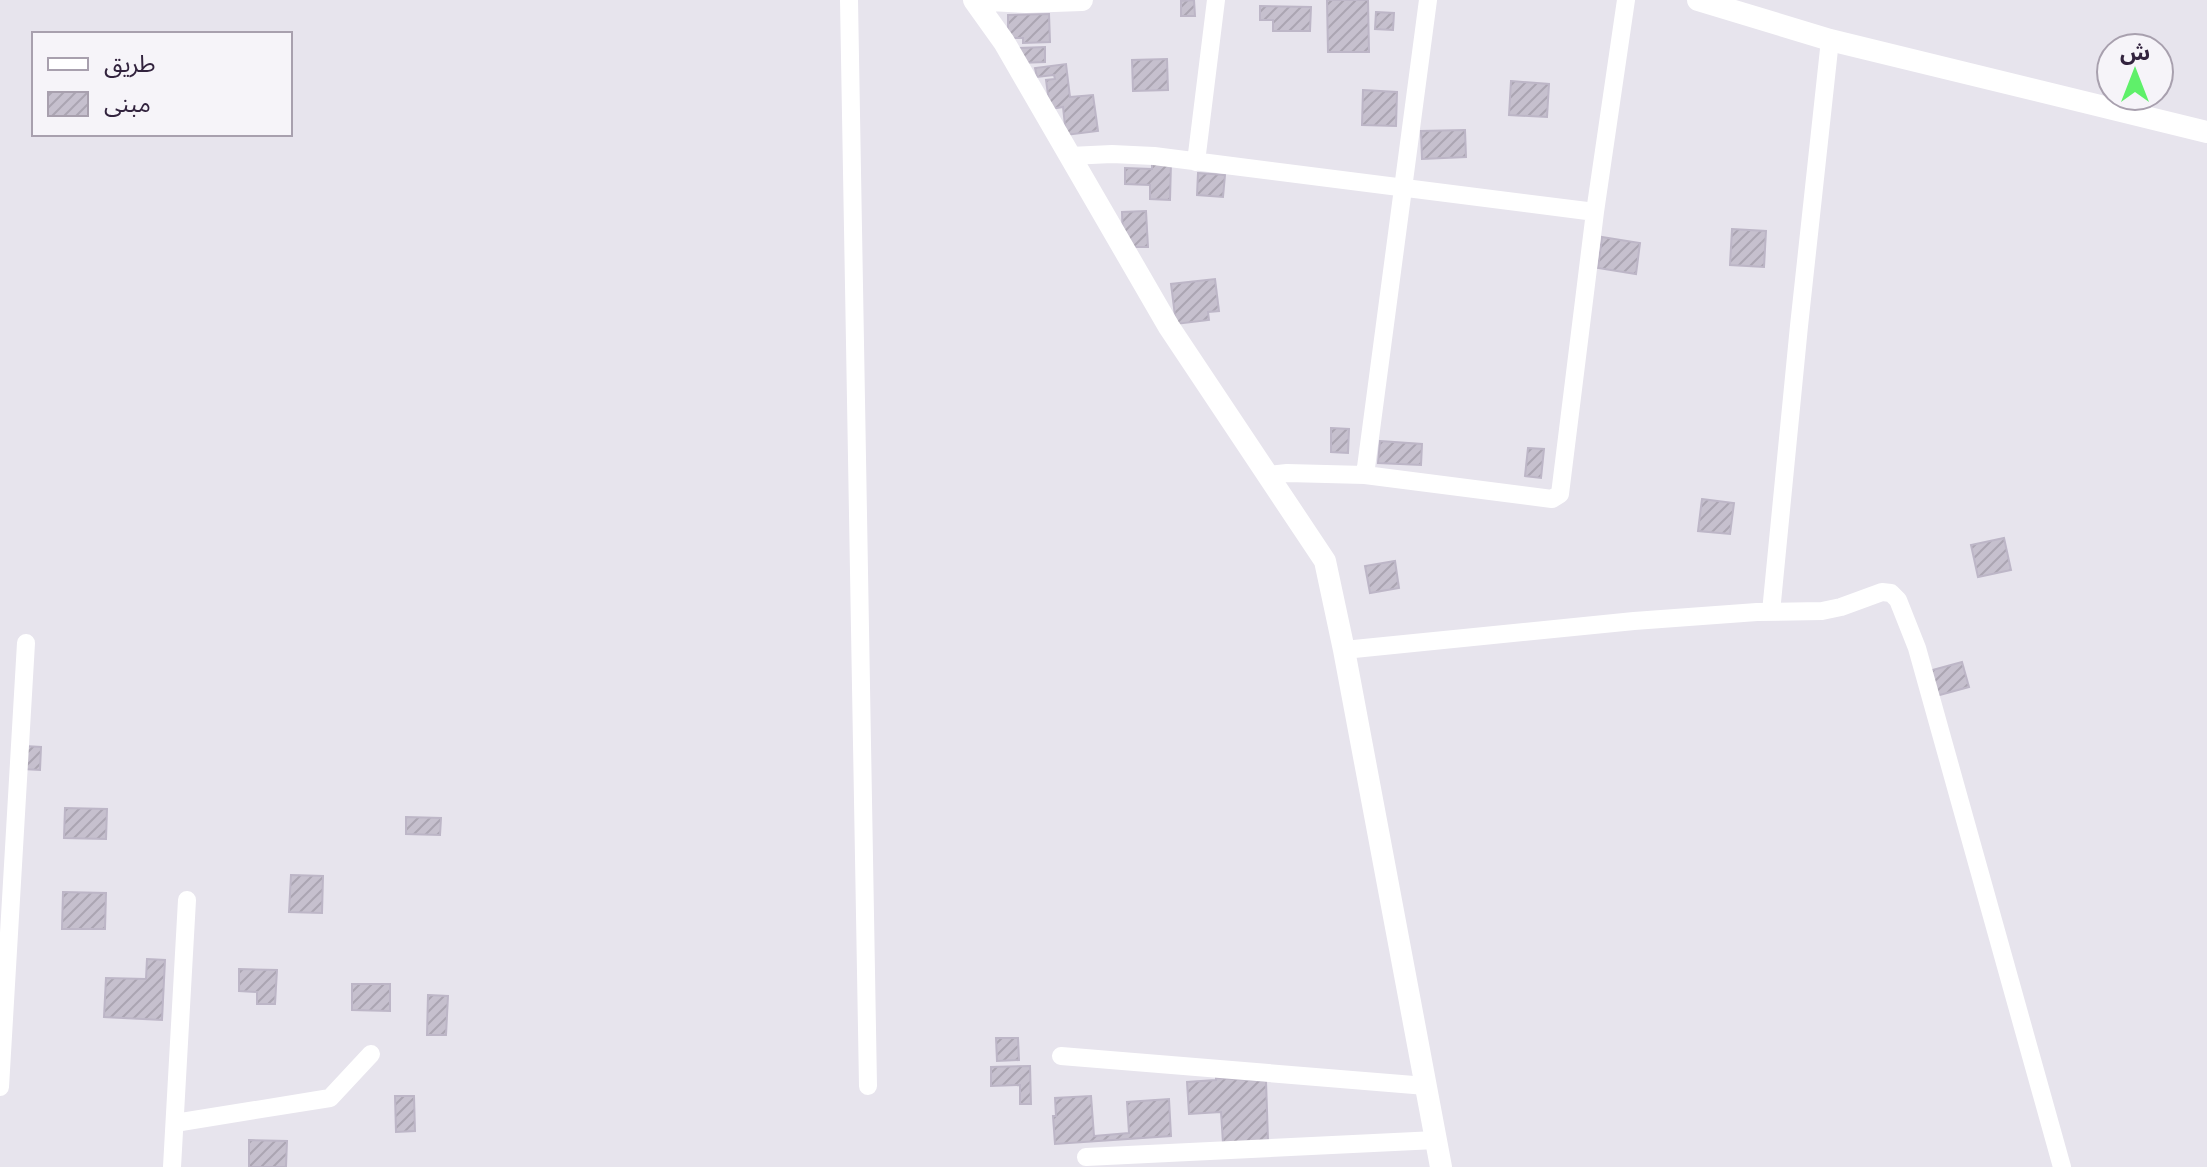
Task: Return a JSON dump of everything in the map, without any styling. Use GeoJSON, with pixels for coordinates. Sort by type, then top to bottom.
{"type":"FeatureCollection","features":[{"type":"Feature","properties":{"kind":"street"},"geometry":{"type":"LineString","coordinates":[[849,0],[868,1086]]}},
{"type":"Feature","properties":{"kind":"street"},"geometry":{"type":"LineString","coordinates":[[974,0],[1004,42],[1169,327],[1325,561],[1441,1167]]}},
{"type":"Feature","properties":{"kind":"street"},"geometry":{"type":"LineString","coordinates":[[989,0],[1082,0]]}},
{"type":"Feature","properties":{"kind":"street"},"geometry":{"type":"LineString","coordinates":[[1196,162],[1216,0]]}},
{"type":"Feature","properties":{"kind":"street"},"geometry":{"type":"LineString","coordinates":[[1365,475],[1428,0]]}},
{"type":"Feature","properties":{"kind":"street"},"geometry":{"type":"LineString","coordinates":[[1268,475],[1365,475],[1552,499],[1560,494],[1595,212],[1626,0]]}},
{"type":"Feature","properties":{"kind":"street"},"geometry":{"type":"LineString","coordinates":[[1698,0],[1830,40],[2207,132]]}},
{"type":"Feature","properties":{"kind":"street"},"geometry":{"type":"LineString","coordinates":[[1771,612],[1830,40]]}},
{"type":"Feature","properties":{"kind":"street"},"geometry":{"type":"LineString","coordinates":[[1070,156],[1133,155],[1595,212]]}},
{"type":"Feature","properties":{"kind":"street"},"geometry":{"type":"LineString","coordinates":[[1344,650],[1634,621],[1822,611],[1882,592],[1891,593],[1898,600],[1917,648],[2062,1167]]}},
{"type":"Feature","properties":{"kind":"street"},"geometry":{"type":"LineString","coordinates":[[0,1087],[26,643]]}},
{"type":"Feature","properties":{"kind":"street"},"geometry":{"type":"LineString","coordinates":[[172,1167],[187,900]]}},
{"type":"Feature","properties":{"kind":"street"},"geometry":{"type":"LineString","coordinates":[[175,1123],[330,1098],[371,1054]]}},
{"type":"Feature","properties":{"kind":"street"},"geometry":{"type":"LineString","coordinates":[[1061,1056],[1426,1086]]}},
{"type":"Feature","properties":{"kind":"street"},"geometry":{"type":"LineString","coordinates":[[1086,1157],[1436,1140]]}},
{"type":"Feature","properties":{"kind":"building"},"geometry":{"type":"Polygon","coordinates":[[[1194,0],[1195,16],[1181,16],[1181,1],[1194,0]]]}},
{"type":"Feature","properties":{"kind":"building"},"geometry":{"type":"Polygon","coordinates":[[[1327,0],[1368,0],[1369,52],[1328,52],[1327,0]]]}},
{"type":"Feature","properties":{"kind":"building"},"geometry":{"type":"Polygon","coordinates":[[[1260,6],[1311,7],[1310,31],[1273,31],[1273,20],[1260,20],[1260,6]]]}},
{"type":"Feature","properties":{"kind":"building"},"geometry":{"type":"Polygon","coordinates":[[[1376,12],[1394,13],[1393,30],[1375,29],[1376,12]]]}},
{"type":"Feature","properties":{"kind":"building"},"geometry":{"type":"Polygon","coordinates":[[[1049,14],[1050,42],[1023,43],[1023,38],[1008,38],[1008,15],[1049,14]]]}},
{"type":"Feature","properties":{"kind":"building"},"geometry":{"type":"Polygon","coordinates":[[[1045,47],[1045,62],[1019,63],[1019,48],[1045,47]]]}},
{"type":"Feature","properties":{"kind":"building"},"geometry":{"type":"Polygon","coordinates":[[[1167,59],[1168,90],[1133,91],[1132,60],[1167,59]]]}},
{"type":"Feature","properties":{"kind":"building"},"geometry":{"type":"Polygon","coordinates":[[[1066,64],[1070,97],[1093,95],[1098,131],[1066,135],[1063,107],[1050,109],[1046,80],[1055,79],[1054,75],[1037,77],[1035,68],[1066,64]]]}},
{"type":"Feature","properties":{"kind":"building"},"geometry":{"type":"Polygon","coordinates":[[[1511,81],[1549,84],[1547,117],[1509,115],[1511,81]]]}},
{"type":"Feature","properties":{"kind":"building"},"geometry":{"type":"Polygon","coordinates":[[[1363,90],[1397,92],[1396,126],[1362,125],[1363,90]]]}},
{"type":"Feature","properties":{"kind":"building"},"geometry":{"type":"Polygon","coordinates":[[[1465,130],[1466,157],[1422,159],[1421,131],[1465,130]]]}},
{"type":"Feature","properties":{"kind":"building"},"geometry":{"type":"Polygon","coordinates":[[[1152,163],[1171,163],[1170,200],[1150,199],[1150,185],[1125,184],[1125,168],[1152,169],[1152,163]]]}},
{"type":"Feature","properties":{"kind":"building"},"geometry":{"type":"Polygon","coordinates":[[[1198,173],[1225,175],[1223,197],[1197,195],[1198,173]]]}},
{"type":"Feature","properties":{"kind":"building"},"geometry":{"type":"Polygon","coordinates":[[[1146,211],[1148,247],[1123,247],[1122,212],[1146,211]]]}},
{"type":"Feature","properties":{"kind":"building"},"geometry":{"type":"Polygon","coordinates":[[[1732,229],[1766,231],[1764,267],[1730,265],[1732,229]]]}},
{"type":"Feature","properties":{"kind":"building"},"geometry":{"type":"Polygon","coordinates":[[[1602,237],[1640,243],[1636,274],[1598,268],[1602,237]]]}},
{"type":"Feature","properties":{"kind":"building"},"geometry":{"type":"Polygon","coordinates":[[[1215,279],[1219,311],[1208,312],[1209,320],[1176,324],[1171,284],[1215,279]]]}},
{"type":"Feature","properties":{"kind":"building"},"geometry":{"type":"Polygon","coordinates":[[[1331,428],[1349,429],[1348,453],[1331,452],[1331,428]]]}},
{"type":"Feature","properties":{"kind":"building"},"geometry":{"type":"Polygon","coordinates":[[[1380,441],[1422,444],[1421,465],[1378,463],[1380,441]]]}},
{"type":"Feature","properties":{"kind":"building"},"geometry":{"type":"Polygon","coordinates":[[[1528,448],[1544,449],[1541,478],[1525,476],[1528,448]]]}},
{"type":"Feature","properties":{"kind":"building"},"geometry":{"type":"Polygon","coordinates":[[[1702,499],[1734,503],[1730,534],[1698,531],[1702,499]]]}},
{"type":"Feature","properties":{"kind":"building"},"geometry":{"type":"Polygon","coordinates":[[[2004,538],[2011,570],[1978,577],[1971,545],[2004,538]]]}},
{"type":"Feature","properties":{"kind":"building"},"geometry":{"type":"Polygon","coordinates":[[[1395,561],[1399,588],[1370,593],[1365,566],[1395,561]]]}},
{"type":"Feature","properties":{"kind":"building"},"geometry":{"type":"Polygon","coordinates":[[[1962,662],[1969,687],[1936,696],[1929,671],[1962,662]]]}},
{"type":"Feature","properties":{"kind":"building"},"geometry":{"type":"Polygon","coordinates":[[[24,746],[41,747],[40,770],[23,769],[24,746]]]}},
{"type":"Feature","properties":{"kind":"building"},"geometry":{"type":"Polygon","coordinates":[[[65,808],[107,809],[106,839],[64,838],[65,808]]]}},
{"type":"Feature","properties":{"kind":"building"},"geometry":{"type":"Polygon","coordinates":[[[406,817],[441,818],[440,835],[406,834],[406,817]]]}},
{"type":"Feature","properties":{"kind":"building"},"geometry":{"type":"Polygon","coordinates":[[[291,875],[323,876],[322,913],[289,912],[291,875]]]}},
{"type":"Feature","properties":{"kind":"building"},"geometry":{"type":"Polygon","coordinates":[[[63,892],[106,893],[105,929],[62,929],[63,892]]]}},
{"type":"Feature","properties":{"kind":"building"},"geometry":{"type":"Polygon","coordinates":[[[147,959],[165,960],[162,1020],[104,1017],[106,978],[146,979],[147,959]]]}},
{"type":"Feature","properties":{"kind":"building"},"geometry":{"type":"Polygon","coordinates":[[[239,969],[277,970],[275,1004],[257,1004],[257,992],[239,991],[239,969]]]}},
{"type":"Feature","properties":{"kind":"building"},"geometry":{"type":"Polygon","coordinates":[[[352,984],[390,984],[390,1011],[352,1010],[352,984]]]}},
{"type":"Feature","properties":{"kind":"building"},"geometry":{"type":"Polygon","coordinates":[[[428,995],[448,996],[446,1035],[427,1035],[428,995]]]}},
{"type":"Feature","properties":{"kind":"building"},"geometry":{"type":"Polygon","coordinates":[[[996,1038],[1018,1038],[1019,1060],[997,1061],[996,1038]]]}},
{"type":"Feature","properties":{"kind":"building"},"geometry":{"type":"Polygon","coordinates":[[[1030,1066],[1031,1104],[1020,1104],[1020,1085],[991,1086],[991,1067],[1030,1066]]]}},
{"type":"Feature","properties":{"kind":"building"},"geometry":{"type":"Polygon","coordinates":[[[1216,1078],[1266,1081],[1268,1140],[1223,1143],[1221,1112],[1189,1114],[1187,1082],[1216,1078]]]}},
{"type":"Feature","properties":{"kind":"building"},"geometry":{"type":"Polygon","coordinates":[[[395,1096],[414,1096],[415,1131],[396,1132],[395,1096]]]}},
{"type":"Feature","properties":{"kind":"building"},"geometry":{"type":"Polygon","coordinates":[[[1091,1096],[1094,1136],[1129,1133],[1127,1102],[1169,1099],[1171,1136],[1055,1144],[1055,1098],[1091,1096]]]}},
{"type":"Feature","properties":{"kind":"building"},"geometry":{"type":"Polygon","coordinates":[[[249,1140],[287,1141],[286,1167],[249,1167],[249,1140]]]}}]}
